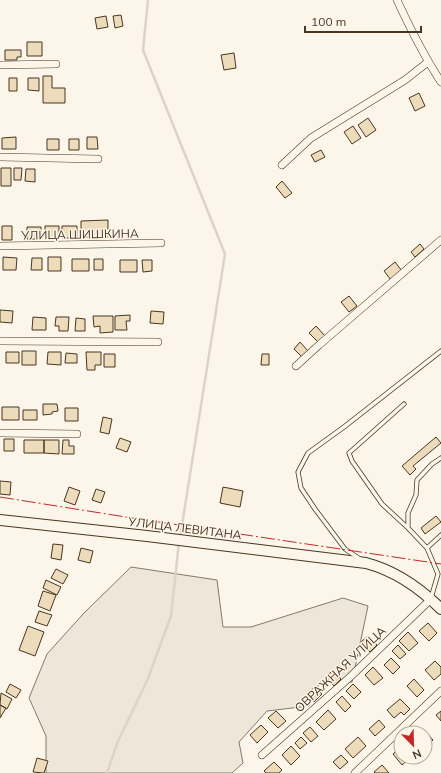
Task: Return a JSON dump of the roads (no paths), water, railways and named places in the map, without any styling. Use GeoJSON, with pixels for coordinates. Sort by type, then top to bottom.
{"type":"FeatureCollection","features":[{"type":"Feature","properties":{"kind":"main road","name":"УЛИЦА ЛЕВИТАНА"},"geometry":{"type":"LineString","coordinates":[[0,520],[147,536],[366,563],[383,568],[400,576],[431,599],[441,609]]}},
{"type":"Feature","properties":{"kind":"street"},"geometry":{"type":"LineString","coordinates":[[397,0],[407,23],[428,62],[441,82]]}},
{"type":"Feature","properties":{"kind":"street"},"geometry":{"type":"LineString","coordinates":[[282,165],[311,138],[405,80],[428,62]]}},
{"type":"Feature","properties":{"kind":"street"},"geometry":{"type":"LineString","coordinates":[[0,64],[56,64]]}},
{"type":"Feature","properties":{"kind":"street"},"geometry":{"type":"LineString","coordinates":[[0,157],[98,159]]}},
{"type":"Feature","properties":{"kind":"street"},"geometry":{"type":"LineString","coordinates":[[296,366],[441,240]]}},
{"type":"Feature","properties":{"kind":"street","name":"УЛИЦА ШИШКИНА"},"geometry":{"type":"LineString","coordinates":[[0,246],[161,243]]}},
{"type":"Feature","properties":{"kind":"street"},"geometry":{"type":"LineString","coordinates":[[0,341],[158,342]]}},
{"type":"Feature","properties":{"kind":"street"},"geometry":{"type":"LineString","coordinates":[[0,433],[77,434]]}},
{"type":"Feature","properties":{"kind":"street","name":"ОВРАЖНАЯ УЛИЦА"},"geometry":{"type":"LineString","coordinates":[[262,754],[349,678],[431,599]]}},
{"type":"Feature","properties":{"kind":"street"},"geometry":{"type":"LineString","coordinates":[[355,773],[441,691]]}},
{"type":"Feature","properties":{"kind":"lane"},"geometry":{"type":"LineString","coordinates":[[366,563],[345,549],[315,509],[301,488],[298,472],[308,452],[344,427],[441,351]]}},
{"type":"Feature","properties":{"kind":"lane"},"geometry":{"type":"LineString","coordinates":[[404,404],[349,453],[352,461],[382,504],[427,548],[438,574],[431,599]]}},
{"type":"Feature","properties":{"kind":"lane"},"geometry":{"type":"LineString","coordinates":[[408,528],[408,513],[416,495],[417,480],[432,464],[441,458]]}},
{"type":"Feature","properties":{"kind":"lane"},"geometry":{"type":"LineString","coordinates":[[427,548],[441,535]]}},
{"type":"Feature","properties":{"kind":"waterway"},"geometry":{"type":"LineString","coordinates":[[148,0],[143,50],[225,254],[180,538]]}},
{"type":"Feature","properties":{"kind":"waterway"},"geometry":{"type":"LineString","coordinates":[[107,773],[118,741],[147,681],[171,616],[179,542]]}}]}
